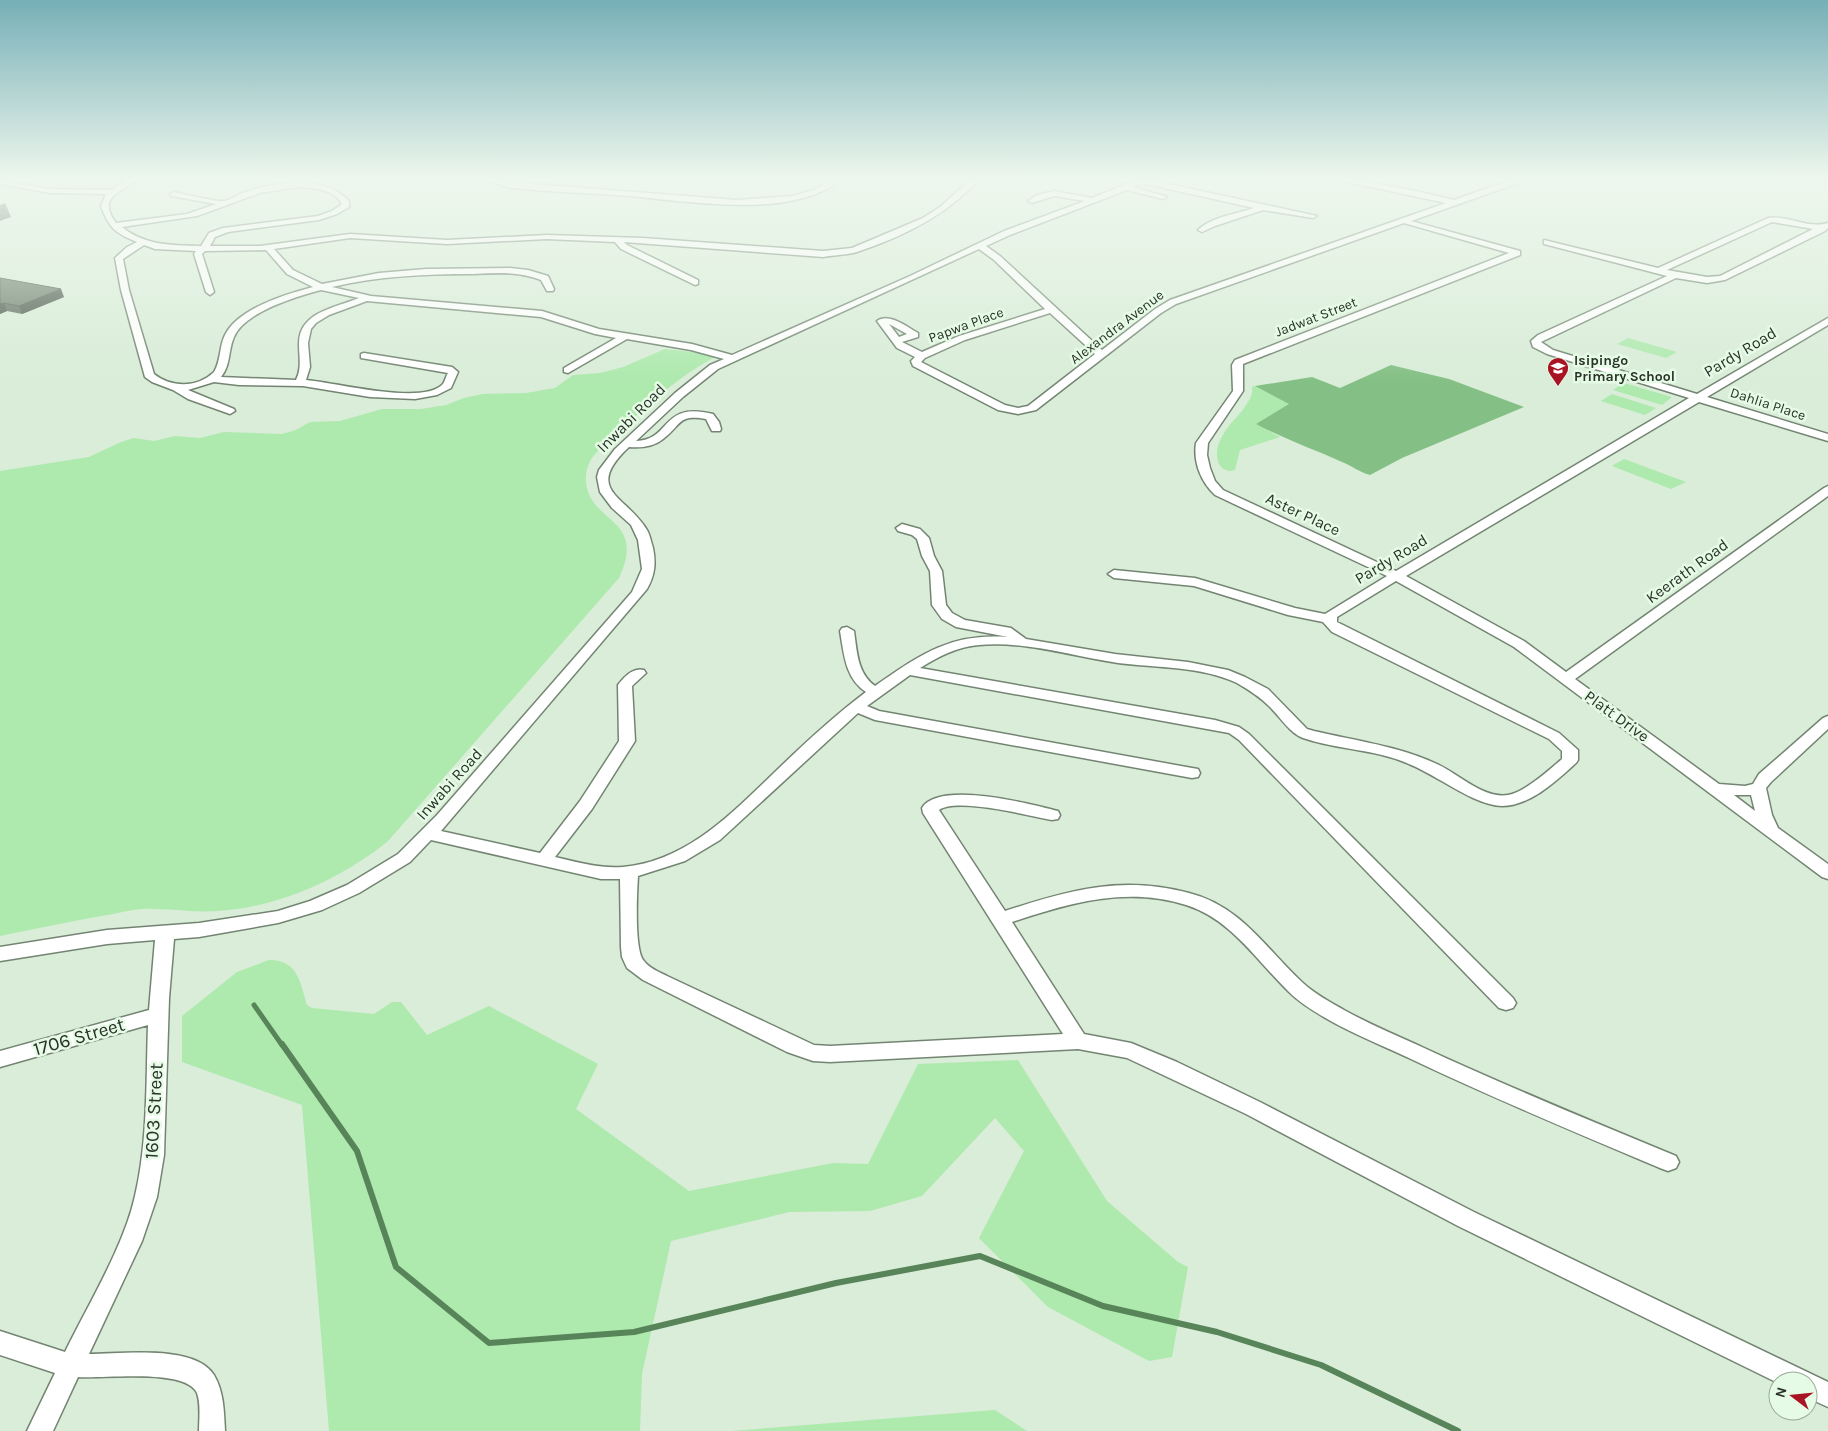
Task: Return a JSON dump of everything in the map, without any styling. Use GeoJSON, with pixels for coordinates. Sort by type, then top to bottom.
{"type":"FeatureCollection","features":[{"type":"Feature","properties":{"kind":"street"},"geometry":{"type":"LineString","coordinates":[[133,247],[119,258],[125,290],[149,375],[158,382],[230,412]]}},
{"type":"Feature","properties":{"kind":"street"},"geometry":{"type":"LineString","coordinates":[[154,247],[203,249],[268,247],[290,272],[321,286],[367,298],[542,314],[590,330],[697,348],[732,358]]}},
{"type":"Feature","properties":{"kind":"street"},"geometry":{"type":"LineString","coordinates":[[624,247],[695,282]]}},
{"type":"Feature","properties":{"kind":"street"},"geometry":{"type":"LineString","coordinates":[[715,247],[779,252],[844,253],[865,247]]}},
{"type":"Feature","properties":{"kind":"street","name":"Inwabi Road"},"geometry":{"type":"LineString","coordinates":[[165,933],[239,924],[295,914],[353,889],[404,858],[428,834],[637,594],[645,581],[649,571],[649,560],[640,530],[612,500],[606,490],[603,479],[610,461],[706,372],[732,358],[913,278],[978,247]]}},
{"type":"Feature","properties":{"kind":"street"},"geometry":{"type":"LineString","coordinates":[[981,247],[997,258],[1102,355]]}},
{"type":"Feature","properties":{"kind":"street","name":"Alexandra Avenue"},"geometry":{"type":"LineString","coordinates":[[1018,411],[1040,404],[1158,311],[1173,302],[1330,247]]}},
{"type":"Feature","properties":{"kind":"street","name":"Jadwat Street"},"geometry":{"type":"LineString","coordinates":[[1206,472],[1200,450],[1202,443],[1238,391],[1237,364],[1239,362],[1517,253],[1495,247]]}},
{"type":"Feature","properties":{"kind":"street"},"geometry":{"type":"LineString","coordinates":[[1566,247],[1658,271],[1707,280],[1722,278],[1782,247]]}},
{"type":"Feature","properties":{"kind":"street"},"geometry":{"type":"LineString","coordinates":[[1658,271],[1712,247]]}},
{"type":"Feature","properties":{"kind":"street"},"geometry":{"type":"LineString","coordinates":[[203,249],[199,252],[198,258],[210,292]]}},
{"type":"Feature","properties":{"kind":"street"},"geometry":{"type":"LineString","coordinates":[[213,379],[223,365],[226,339],[234,328],[247,318],[269,306],[321,286],[365,277],[409,272],[508,271],[530,273],[545,278],[550,289]]}},
{"type":"Feature","properties":{"kind":"street","name":"Dahlia Place"},"geometry":{"type":"LineString","coordinates":[[1675,275],[1541,337],[1536,341],[1536,345],[1550,352],[1828,438]]}},
{"type":"Feature","properties":{"kind":"street"},"geometry":{"type":"LineString","coordinates":[[299,383],[304,367],[302,339],[305,329],[325,313],[367,298]]}},
{"type":"Feature","properties":{"kind":"street","name":"Papwa Place"},"geometry":{"type":"LineString","coordinates":[[1018,411],[1002,408],[919,367],[916,361],[922,356],[962,338],[1052,310]]}},
{"type":"Feature","properties":{"kind":"street","name":"Pardy Road"},"geometry":{"type":"LineString","coordinates":[[1329,619],[1332,614],[1828,320]]}},
{"type":"Feature","properties":{"kind":"street"},"geometry":{"type":"LineString","coordinates":[[568,370],[624,337]]}},
{"type":"Feature","properties":{"kind":"street"},"geometry":{"type":"LineString","coordinates":[[897,341],[900,346],[922,356]]}},
{"type":"Feature","properties":{"kind":"street"},"geometry":{"type":"LineString","coordinates":[[176,388],[197,385],[213,379],[233,382],[317,384],[371,394],[402,396],[437,392],[445,388],[453,377],[453,372],[448,368],[364,356]]}},
{"type":"Feature","properties":{"kind":"street"},"geometry":{"type":"LineString","coordinates":[[627,444],[649,443],[658,438],[674,420],[687,414],[709,416],[714,422],[716,429]]}},
{"type":"Feature","properties":{"kind":"street","name":"Aster Place"},"geometry":{"type":"LineString","coordinates":[[1206,472],[1212,484],[1225,496],[1378,566],[1395,577]]}},
{"type":"Feature","properties":{"kind":"street","name":"Keerath Road"},"geometry":{"type":"LineString","coordinates":[[1566,679],[1828,490]]}},
{"type":"Feature","properties":{"kind":"street"},"geometry":{"type":"LineString","coordinates":[[902,528],[916,532],[923,538],[928,556],[936,572],[939,604],[947,616],[961,624],[1006,631],[1013,634],[1024,644]]}},
{"type":"Feature","properties":{"kind":"street"},"geometry":{"type":"LineString","coordinates":[[428,834],[601,873],[629,872],[670,860],[722,830],[839,720],[875,692],[927,657],[964,643],[984,641],[1024,644],[1146,663],[1205,668],[1220,672],[1238,678],[1258,689],[1302,732],[1309,735],[1387,749],[1417,761],[1462,784],[1475,794],[1491,799],[1513,800],[1557,771],[1570,760],[1570,750],[1554,736],[1337,629],[1331,624],[1329,619],[1298,614],[1195,582],[1114,574]]}},
{"type":"Feature","properties":{"kind":"street","name":"Platt Drive"},"geometry":{"type":"LineString","coordinates":[[1395,577],[1519,644],[1828,873]]}},
{"type":"Feature","properties":{"kind":"street"},"geometry":{"type":"LineString","coordinates":[[847,631],[853,671],[863,686],[875,692]]}},
{"type":"Feature","properties":{"kind":"street"},"geometry":{"type":"LineString","coordinates":[[907,670],[1234,730],[1244,737],[1506,1003]]}},
{"type":"Feature","properties":{"kind":"street"},"geometry":{"type":"LineString","coordinates":[[543,861],[586,805],[627,741],[625,685],[639,673]]}},
{"type":"Feature","properties":{"kind":"street"},"geometry":{"type":"LineString","coordinates":[[857,706],[875,715],[1192,772]]}},
{"type":"Feature","properties":{"kind":"street"},"geometry":{"type":"LineString","coordinates":[[1716,789],[1745,791],[1758,788],[1765,778],[1828,721]]}},
{"type":"Feature","properties":{"kind":"street"},"geometry":{"type":"LineString","coordinates":[[1758,788],[1764,815],[1772,832]]}},
{"type":"Feature","properties":{"kind":"street"},"geometry":{"type":"LineString","coordinates":[[1052,815],[959,800],[939,802],[931,806],[931,812],[1078,1041]]}},
{"type":"Feature","properties":{"kind":"street"},"geometry":{"type":"LineString","coordinates":[[629,872],[630,947],[633,961],[643,972],[794,1046],[813,1053],[830,1054],[1078,1041],[1131,1051],[1253,1108],[1466,1219],[1779,1371]]}},
{"type":"Feature","properties":{"kind":"street"},"geometry":{"type":"LineString","coordinates":[[1001,919],[1059,899],[1090,891],[1120,889],[1158,892],[1191,900],[1224,915],[1253,939],[1291,982],[1311,999],[1337,1016],[1478,1083],[1668,1162]]}},
{"type":"Feature","properties":{"kind":"street"},"geometry":{"type":"LineString","coordinates":[[0,954],[108,937],[165,933]]}},
{"type":"Feature","properties":{"kind":"street","name":"1603 Street"},"geometry":{"type":"LineString","coordinates":[[40,1431],[131,1241],[146,1197],[153,1155],[158,1015],[165,933]]}},
{"type":"Feature","properties":{"kind":"street","name":"1706 Street"},"geometry":{"type":"LineString","coordinates":[[0,1059],[158,1015]]}},
{"type":"Feature","properties":{"kind":"street"},"geometry":{"type":"LineString","coordinates":[[0,1343],[73,1365],[183,1368],[199,1375],[209,1389],[212,1431]]}},
{"type":"Feature","properties":{"kind":"green space"},"geometry":{"type":"Polygon","coordinates":[[[1628,338],[1677,352],[1666,358],[1617,344],[1628,338]]]}},
{"type":"Feature","properties":{"kind":"green space"},"geometry":{"type":"Polygon","coordinates":[[[665,349],[710,354],[715,357],[677,381],[653,400],[598,451],[590,461],[587,470],[586,483],[590,496],[597,507],[622,532],[626,544],[626,558],[619,578],[388,841],[370,855],[330,879],[309,889],[264,904],[218,911],[137,910],[0,936],[0,471],[89,457],[134,438],[154,441],[175,436],[200,438],[224,432],[282,434],[296,430],[310,422],[340,421],[382,409],[421,409],[446,405],[464,398],[483,394],[526,393],[555,388],[573,375],[600,373],[623,367],[665,349]]]}},
{"type":"Feature","properties":{"kind":"green space"},"geometry":{"type":"Polygon","coordinates":[[[1391,365],[1449,379],[1524,407],[1402,458],[1370,475],[1256,424],[1289,404],[1255,386],[1312,377],[1340,388],[1391,365]]]}},
{"type":"Feature","properties":{"kind":"green space"},"geometry":{"type":"Polygon","coordinates":[[[1624,383],[1672,397],[1662,405],[1613,390],[1624,383]]]}},
{"type":"Feature","properties":{"kind":"green space"},"geometry":{"type":"Polygon","coordinates":[[[1255,386],[1290,404],[1256,424],[1280,437],[1240,450],[1235,470],[1227,471],[1219,464],[1217,452],[1219,444],[1226,430],[1247,403],[1252,394],[1252,387],[1255,386]]]}},
{"type":"Feature","properties":{"kind":"green space"},"geometry":{"type":"Polygon","coordinates":[[[1612,394],[1656,408],[1645,415],[1601,401],[1612,394]]]}},
{"type":"Feature","properties":{"kind":"green space"},"geometry":{"type":"Polygon","coordinates":[[[1624,459],[1686,482],[1671,489],[1612,466],[1624,459]]]}},
{"type":"Feature","properties":{"kind":"green space"},"geometry":{"type":"Polygon","coordinates":[[[269,960],[279,961],[292,968],[300,981],[307,1005],[312,1008],[374,1014],[392,1002],[401,1002],[427,1035],[489,1006],[598,1064],[576,1109],[689,1191],[833,1163],[868,1164],[918,1064],[1018,1060],[1107,1201],[1178,1262],[1188,1267],[1172,1357],[1149,1361],[1048,1307],[979,1238],[1024,1151],[995,1118],[922,1196],[870,1211],[789,1212],[671,1241],[642,1374],[640,1431],[329,1431],[302,1105],[182,1062],[182,1016],[237,972],[269,960]]]}},
{"type":"Feature","properties":{"kind":"green space"},"geometry":{"type":"Polygon","coordinates":[[[995,1410],[1027,1431],[731,1431],[995,1410]]]}},
{"type":"Feature","properties":{"kind":"building"},"geometry":{"type":"Polygon","coordinates":[[[0,278],[61,289],[19,306],[0,304],[0,278]]]}},
{"type":"Feature","properties":{"kind":"waterway"},"geometry":{"type":"LineString","coordinates":[[254,1005],[282,1045]]}},
{"type":"Feature","properties":{"kind":"waterway"},"geometry":{"type":"LineString","coordinates":[[282,1044],[357,1151],[396,1267],[489,1343],[634,1332],[836,1283],[980,1256],[1103,1306],[1217,1332],[1321,1365],[1458,1431]]}},
{"type":"Feature","properties":{"kind":"place","name":"Isipingo Primary School"},"geometry":{"type":"Point","coordinates":[1558,387]}}]}
